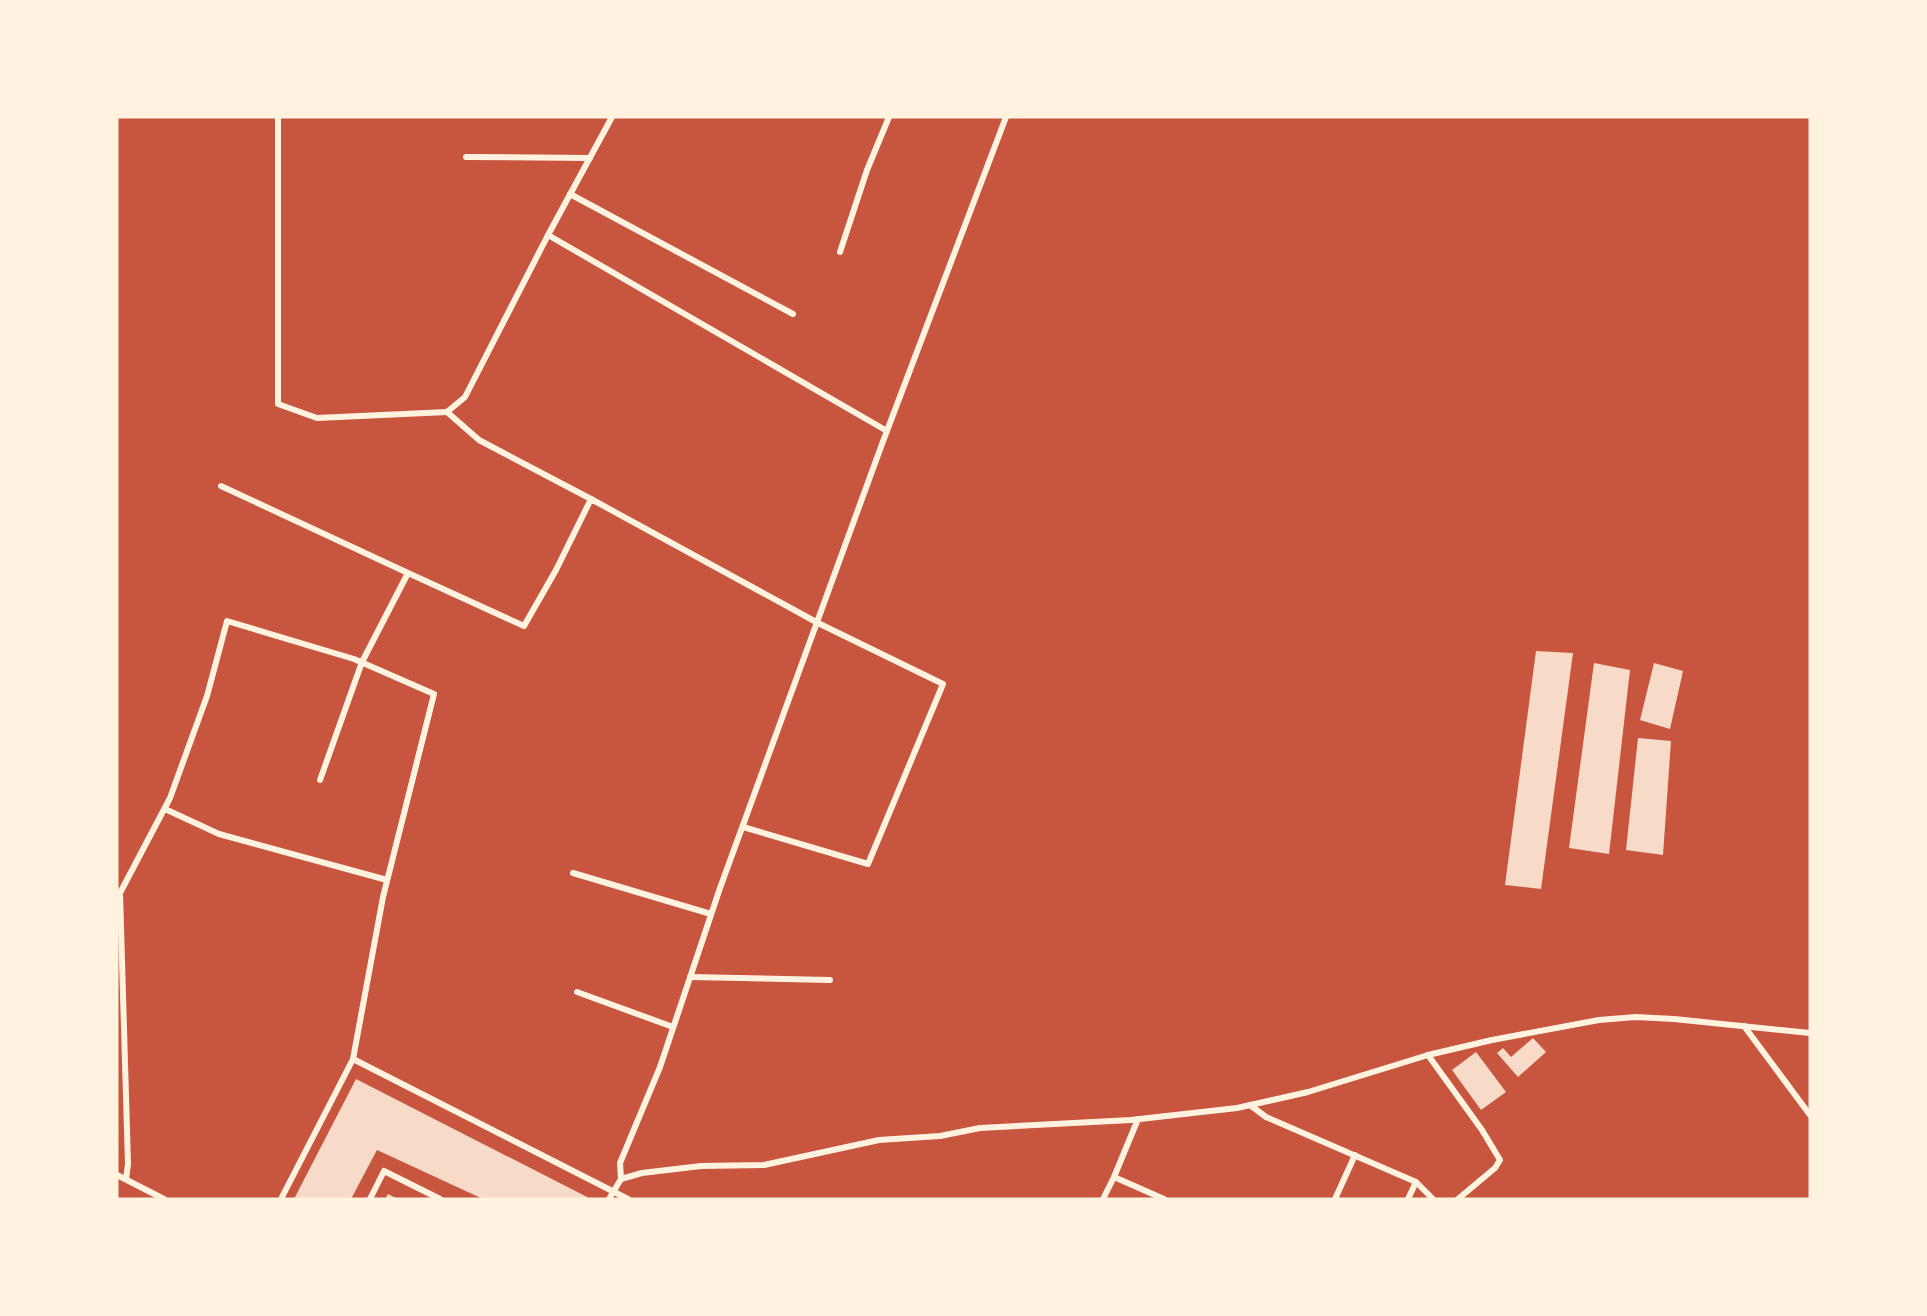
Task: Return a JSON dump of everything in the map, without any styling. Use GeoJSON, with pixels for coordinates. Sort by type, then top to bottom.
{"type":"FeatureCollection","features":[{"type":"Feature","properties":{"kind":"street"},"geometry":{"type":"LineString","coordinates":[[278,117],[278,404],[317,418],[447,412],[465,398],[548,235],[612,117]]}},
{"type":"Feature","properties":{"kind":"street"},"geometry":{"type":"LineString","coordinates":[[840,252],[867,170],[889,117]]}},
{"type":"Feature","properties":{"kind":"street"},"geometry":{"type":"LineString","coordinates":[[621,1179],[620,1163],[673,1028],[711,914],[887,431],[1006,117]]}},
{"type":"Feature","properties":{"kind":"street"},"geometry":{"type":"LineString","coordinates":[[466,157],[590,158]]}},
{"type":"Feature","properties":{"kind":"street"},"geometry":{"type":"LineString","coordinates":[[570,194],[793,314]]}},
{"type":"Feature","properties":{"kind":"street"},"geometry":{"type":"LineString","coordinates":[[548,235],[887,431]]}},
{"type":"Feature","properties":{"kind":"street"},"geometry":{"type":"LineString","coordinates":[[447,412],[479,440],[591,498],[818,623],[943,684],[868,864],[743,827]]}},
{"type":"Feature","properties":{"kind":"street"},"geometry":{"type":"LineString","coordinates":[[221,486],[524,626],[556,570],[591,498]]}},
{"type":"Feature","properties":{"kind":"street"},"geometry":{"type":"LineString","coordinates":[[320,780],[362,662],[408,573]]}},
{"type":"Feature","properties":{"kind":"street"},"geometry":{"type":"LineString","coordinates":[[126,1179],[128,1164],[118,910],[124,884],[141,858],[165,809],[207,696],[227,621],[362,662],[434,694],[387,880],[353,1059],[281,1199]]}},
{"type":"Feature","properties":{"kind":"street"},"geometry":{"type":"LineString","coordinates":[[165,809],[219,834],[387,880]]}},
{"type":"Feature","properties":{"kind":"street"},"geometry":{"type":"LineString","coordinates":[[573,873],[711,914]]}},
{"type":"Feature","properties":{"kind":"street"},"geometry":{"type":"LineString","coordinates":[[690,977],[830,980]]}},
{"type":"Feature","properties":{"kind":"street"},"geometry":{"type":"LineString","coordinates":[[577,992],[673,1028]]}},
{"type":"Feature","properties":{"kind":"street"},"geometry":{"type":"LineString","coordinates":[[609,1199],[621,1179],[642,1173],[701,1166],[764,1165],[879,1140],[940,1136],[980,1128],[1138,1119],[1250,1105],[1308,1092],[1428,1055],[1503,1038],[1608,1019],[1636,1017],[1674,1019],[1810,1032]]}},
{"type":"Feature","properties":{"kind":"street"},"geometry":{"type":"LineString","coordinates":[[1744,1026],[1810,1115]]}},
{"type":"Feature","properties":{"kind":"street"},"geometry":{"type":"LineString","coordinates":[[1428,1055],[1482,1130],[1500,1160],[1495,1168],[1458,1199]]}},
{"type":"Feature","properties":{"kind":"street"},"geometry":{"type":"LineString","coordinates":[[353,1059],[627,1199]]}},
{"type":"Feature","properties":{"kind":"street"},"geometry":{"type":"LineString","coordinates":[[1250,1105],[1266,1117],[1416,1182],[1433,1199]]}},
{"type":"Feature","properties":{"kind":"street"},"geometry":{"type":"LineString","coordinates":[[1103,1199],[1138,1119]]}},
{"type":"Feature","properties":{"kind":"street"},"geometry":{"type":"LineString","coordinates":[[1335,1199],[1355,1155]]}},
{"type":"Feature","properties":{"kind":"street"},"geometry":{"type":"LineString","coordinates":[[369,1199],[384,1171],[440,1199]]}},
{"type":"Feature","properties":{"kind":"street"},"geometry":{"type":"LineString","coordinates":[[117,1175],[164,1199]]}},
{"type":"Feature","properties":{"kind":"street"},"geometry":{"type":"LineString","coordinates":[[1114,1177],[1164,1199]]}},
{"type":"Feature","properties":{"kind":"street"},"geometry":{"type":"LineString","coordinates":[[1408,1199],[1416,1182]]}},
{"type":"Feature","properties":{"kind":"building"},"geometry":{"type":"Polygon","coordinates":[[[1536,651],[1573,653],[1541,889],[1505,885],[1536,651]]]}},
{"type":"Feature","properties":{"kind":"building"},"geometry":{"type":"Polygon","coordinates":[[[1594,663],[1630,670],[1609,854],[1569,848],[1594,663]]]}},
{"type":"Feature","properties":{"kind":"building"},"geometry":{"type":"Polygon","coordinates":[[[1654,663],[1683,671],[1670,729],[1640,720],[1654,663]]]}},
{"type":"Feature","properties":{"kind":"building"},"geometry":{"type":"Polygon","coordinates":[[[1638,738],[1671,741],[1663,855],[1626,850],[1638,738]]]}},
{"type":"Feature","properties":{"kind":"building"},"geometry":{"type":"Polygon","coordinates":[[[1533,1038],[1546,1052],[1518,1077],[1497,1053],[1503,1048],[1511,1057],[1533,1038]]]}},
{"type":"Feature","properties":{"kind":"building"},"geometry":{"type":"Polygon","coordinates":[[[1476,1052],[1506,1092],[1481,1110],[1452,1070],[1476,1052]]]}},
{"type":"Feature","properties":{"kind":"building"},"geometry":{"type":"Polygon","coordinates":[[[356,1079],[591,1199],[483,1199],[377,1150],[351,1199],[294,1199],[356,1079]]]}},
{"type":"Feature","properties":{"kind":"building"},"geometry":{"type":"Polygon","coordinates":[[[388,1194],[398,1199],[385,1199],[388,1194]]]}}]}
